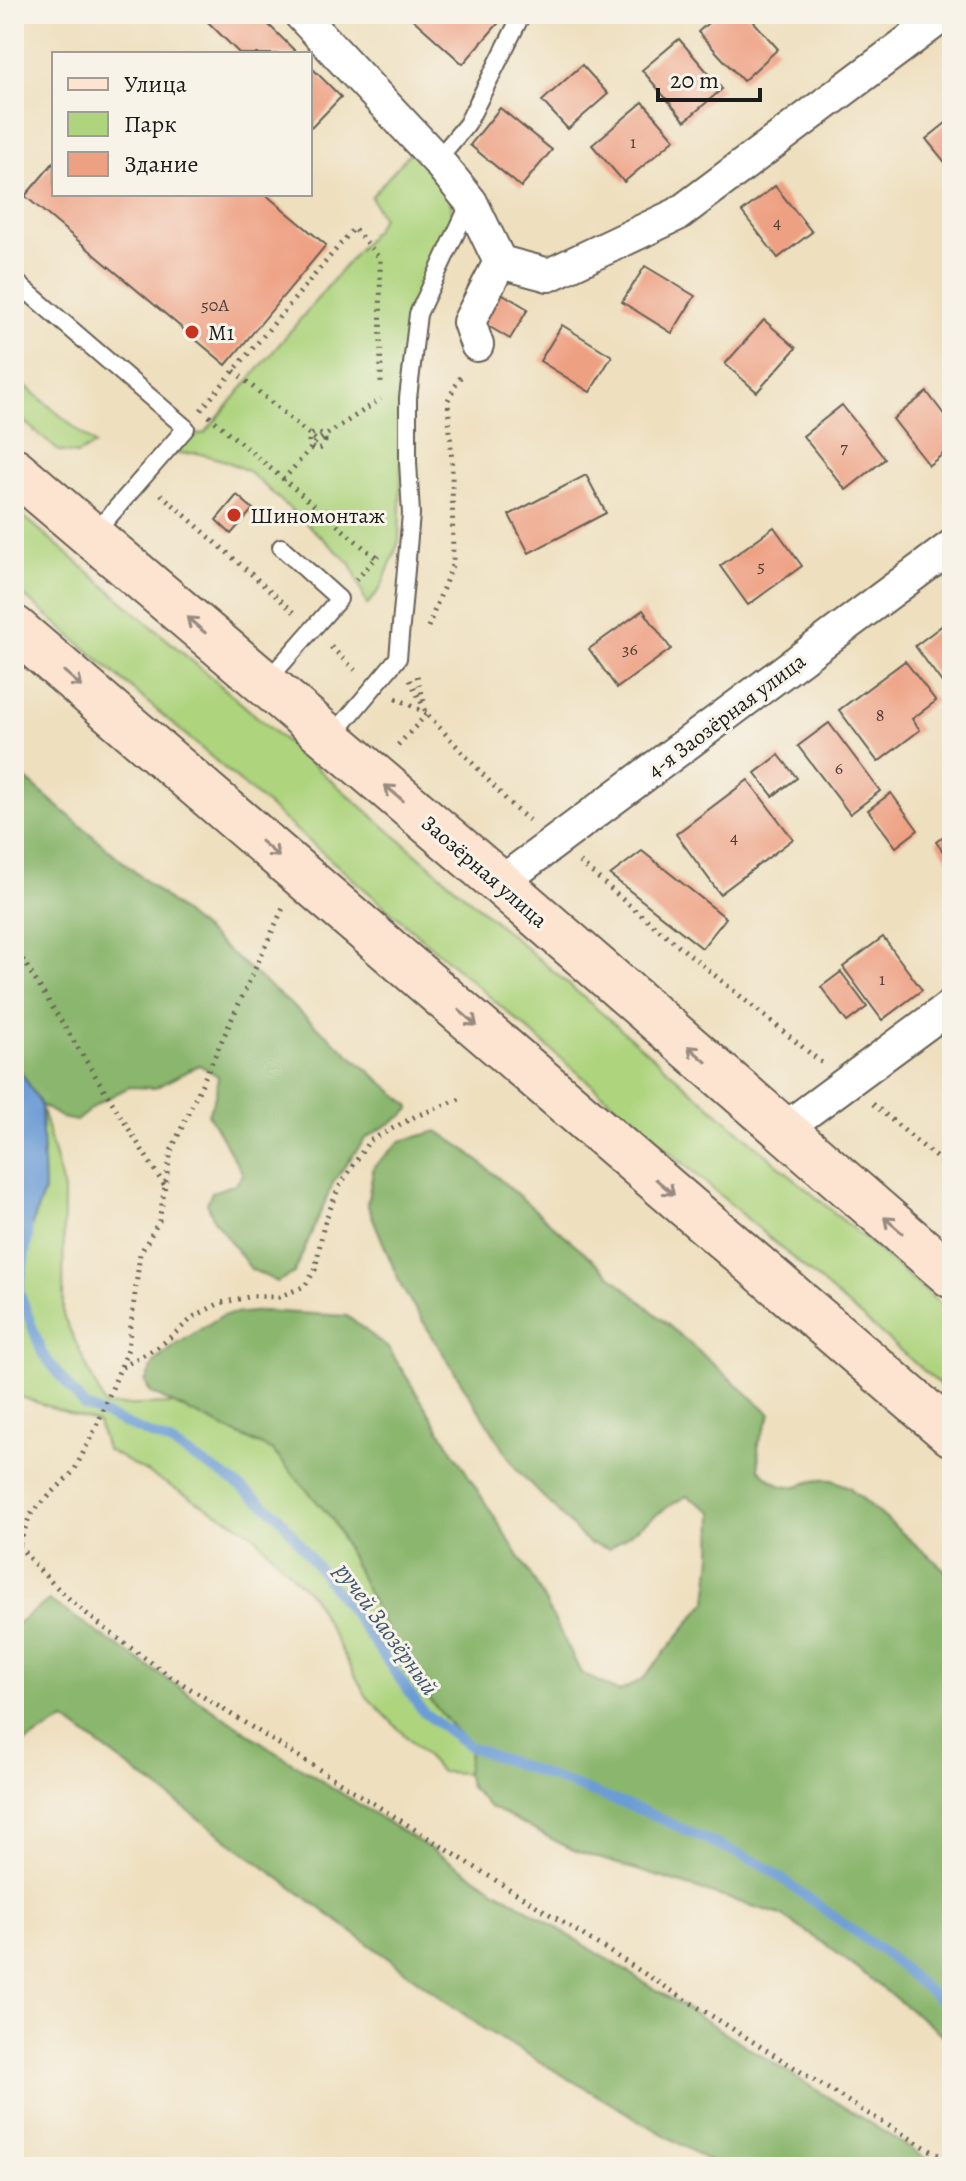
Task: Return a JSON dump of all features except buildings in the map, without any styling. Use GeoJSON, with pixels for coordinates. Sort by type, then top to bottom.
{"type":"FeatureCollection","features":[{"type":"Feature","properties":{"kind":"main road","name":"Заозёрная улица"},"geometry":{"type":"LineString","coordinates":[[14,470],[500,883],[952,1276]]}},
{"type":"Feature","properties":{"kind":"main road"},"geometry":{"type":"LineString","coordinates":[[14,628],[952,1434]]}},
{"type":"Feature","properties":{"kind":"street"},"geometry":{"type":"LineString","coordinates":[[300,14],[437,160],[471,202],[500,262],[549,275],[678,214],[945,14]]}},
{"type":"Feature","properties":{"kind":"street"},"geometry":{"type":"LineString","coordinates":[[477,345],[469,322],[500,262]]}},
{"type":"Feature","properties":{"kind":"street","name":"4-я Заозёрная улица"},"geometry":{"type":"LineString","coordinates":[[500,883],[952,546]]}},
{"type":"Feature","properties":{"kind":"street"},"geometry":{"type":"LineString","coordinates":[[784,1129],[952,1005]]}},
{"type":"Feature","properties":{"kind":"lane"},"geometry":{"type":"LineString","coordinates":[[437,160],[467,124],[522,14]]}},
{"type":"Feature","properties":{"kind":"lane"},"geometry":{"type":"LineString","coordinates":[[329,740],[398,658],[411,514],[408,398],[418,314],[471,202]]}},
{"type":"Feature","properties":{"kind":"lane"},"geometry":{"type":"LineString","coordinates":[[14,280],[186,428],[92,536]]}},
{"type":"Feature","properties":{"kind":"lane"},"geometry":{"type":"LineString","coordinates":[[265,684],[339,599],[281,547]]}},
{"type":"Feature","properties":{"kind":"path"},"geometry":{"type":"LineString","coordinates":[[186,428],[354,228],[380,259],[381,414]]}},
{"type":"Feature","properties":{"kind":"path"},"geometry":{"type":"LineString","coordinates":[[424,637],[453,563],[448,400],[477,345]]}},
{"type":"Feature","properties":{"kind":"path"},"geometry":{"type":"LineString","coordinates":[[234,371],[317,441]]}},
{"type":"Feature","properties":{"kind":"path"},"geometry":{"type":"LineString","coordinates":[[283,480],[317,441],[381,399]]}},
{"type":"Feature","properties":{"kind":"path"},"geometry":{"type":"LineString","coordinates":[[201,410],[376,558]]}},
{"type":"Feature","properties":{"kind":"path"},"geometry":{"type":"LineString","coordinates":[[311,436],[319,433],[324,444],[321,448],[311,447]]}},
{"type":"Feature","properties":{"kind":"path"},"geometry":{"type":"LineString","coordinates":[[311,436],[311,447]]}},
{"type":"Feature","properties":{"kind":"path"},"geometry":{"type":"LineString","coordinates":[[143,478],[313,629]]}},
{"type":"Feature","properties":{"kind":"path"},"geometry":{"type":"LineString","coordinates":[[339,599],[383,551]]}},
{"type":"Feature","properties":{"kind":"path"},"geometry":{"type":"LineString","coordinates":[[398,658],[427,714],[514,808],[952,1171]]}},
{"type":"Feature","properties":{"kind":"path"},"geometry":{"type":"LineString","coordinates":[[419,663],[417,676],[427,714]]}},
{"type":"Feature","properties":{"kind":"path"},"geometry":{"type":"LineString","coordinates":[[371,774],[427,714]]}},
{"type":"Feature","properties":{"kind":"path"},"geometry":{"type":"LineString","coordinates":[[14,1559],[30,1515],[74,1471],[98,1423],[128,1349],[140,1254],[159,1221],[171,1151],[299,873]]}},
{"type":"Feature","properties":{"kind":"path"},"geometry":{"type":"LineString","coordinates":[[14,946],[165,1185]]}},
{"type":"Feature","properties":{"kind":"path"},"geometry":{"type":"LineString","coordinates":[[121,1367],[160,1346],[195,1316],[220,1303],[253,1296],[279,1297],[305,1286],[315,1270],[324,1224],[339,1187],[369,1141],[416,1116],[460,1099]]}},
{"type":"Feature","properties":{"kind":"path"},"geometry":{"type":"LineString","coordinates":[[14,1539],[35,1567],[90,1618],[170,1676],[862,2110],[952,2163]]}},
{"type":"Feature","properties":{"kind":"green space"},"geometry":{"type":"Polygon","coordinates":[[[414,148],[449,192],[454,224],[411,307],[405,347],[399,541],[381,588],[367,605],[351,564],[248,471],[197,453],[175,454],[191,436],[205,433],[374,231],[382,218],[371,197],[414,148]]]}},
{"type":"Feature","properties":{"kind":"green space"},"geometry":{"type":"Polygon","coordinates":[[[14,376],[95,445],[77,454],[59,451],[14,413],[14,376]]]}},
{"type":"Feature","properties":{"kind":"green space"},"geometry":{"type":"Polygon","coordinates":[[[14,508],[952,1314],[952,1395],[14,587],[14,508]]]}},
{"type":"Feature","properties":{"kind":"green space"},"geometry":{"type":"Polygon","coordinates":[[[14,769],[409,1105],[410,1109],[404,1115],[366,1138],[334,1181],[294,1273],[277,1282],[251,1269],[214,1220],[207,1203],[212,1192],[236,1184],[243,1174],[208,1114],[216,1094],[218,1076],[199,1065],[155,1088],[129,1087],[100,1102],[76,1121],[62,1118],[41,1105],[14,1060],[14,769]]]}},
{"type":"Feature","properties":{"kind":"green space"},"geometry":{"type":"Polygon","coordinates":[[[41,1105],[64,1191],[63,1315],[105,1406],[174,1404],[273,1451],[333,1520],[406,1672],[470,1747],[466,1773],[441,1772],[367,1697],[311,1595],[252,1533],[106,1449],[98,1423],[15,1395],[14,1235],[28,1236],[44,1191],[41,1105]]]}},
{"type":"Feature","properties":{"kind":"green space"},"geometry":{"type":"Polygon","coordinates":[[[438,1131],[466,1150],[771,1414],[758,1443],[759,1469],[780,1485],[788,1487],[831,1480],[849,1487],[952,1576],[952,2042],[829,1947],[781,1915],[573,1850],[488,1806],[470,1787],[466,1773],[470,1747],[406,1672],[333,1520],[273,1451],[151,1393],[145,1382],[155,1361],[223,1315],[263,1311],[347,1316],[389,1349],[535,1582],[581,1673],[619,1692],[643,1679],[707,1601],[713,1512],[687,1496],[609,1549],[588,1543],[516,1469],[402,1288],[367,1204],[374,1166],[401,1141],[438,1131]]]}},
{"type":"Feature","properties":{"kind":"green space"},"geometry":{"type":"Polygon","coordinates":[[[49,1600],[285,1758],[940,2167],[719,2167],[484,2029],[65,1720],[14,1749],[14,1626],[49,1600]]]}},
{"type":"Feature","properties":{"kind":"water"},"geometry":{"type":"Polygon","coordinates":[[[14,1060],[41,1105],[44,1191],[28,1236],[14,1235],[14,1060]]]}},
{"type":"Feature","properties":{"kind":"waterway","name":"ручей Заозёрный"},"geometry":{"type":"LineString","coordinates":[[27,1226],[19,1291],[42,1353],[84,1406],[170,1443],[231,1480],[278,1515],[423,1712],[470,1747],[643,1811],[763,1865],[887,1955],[952,2011]]}},
{"type":"Feature","properties":{"kind":"place","name":"М1"},"geometry":{"type":"Point","coordinates":[192,332]}},
{"type":"Feature","properties":{"kind":"place","name":"Шиномонтаж"},"geometry":{"type":"Point","coordinates":[234,515]}}]}
